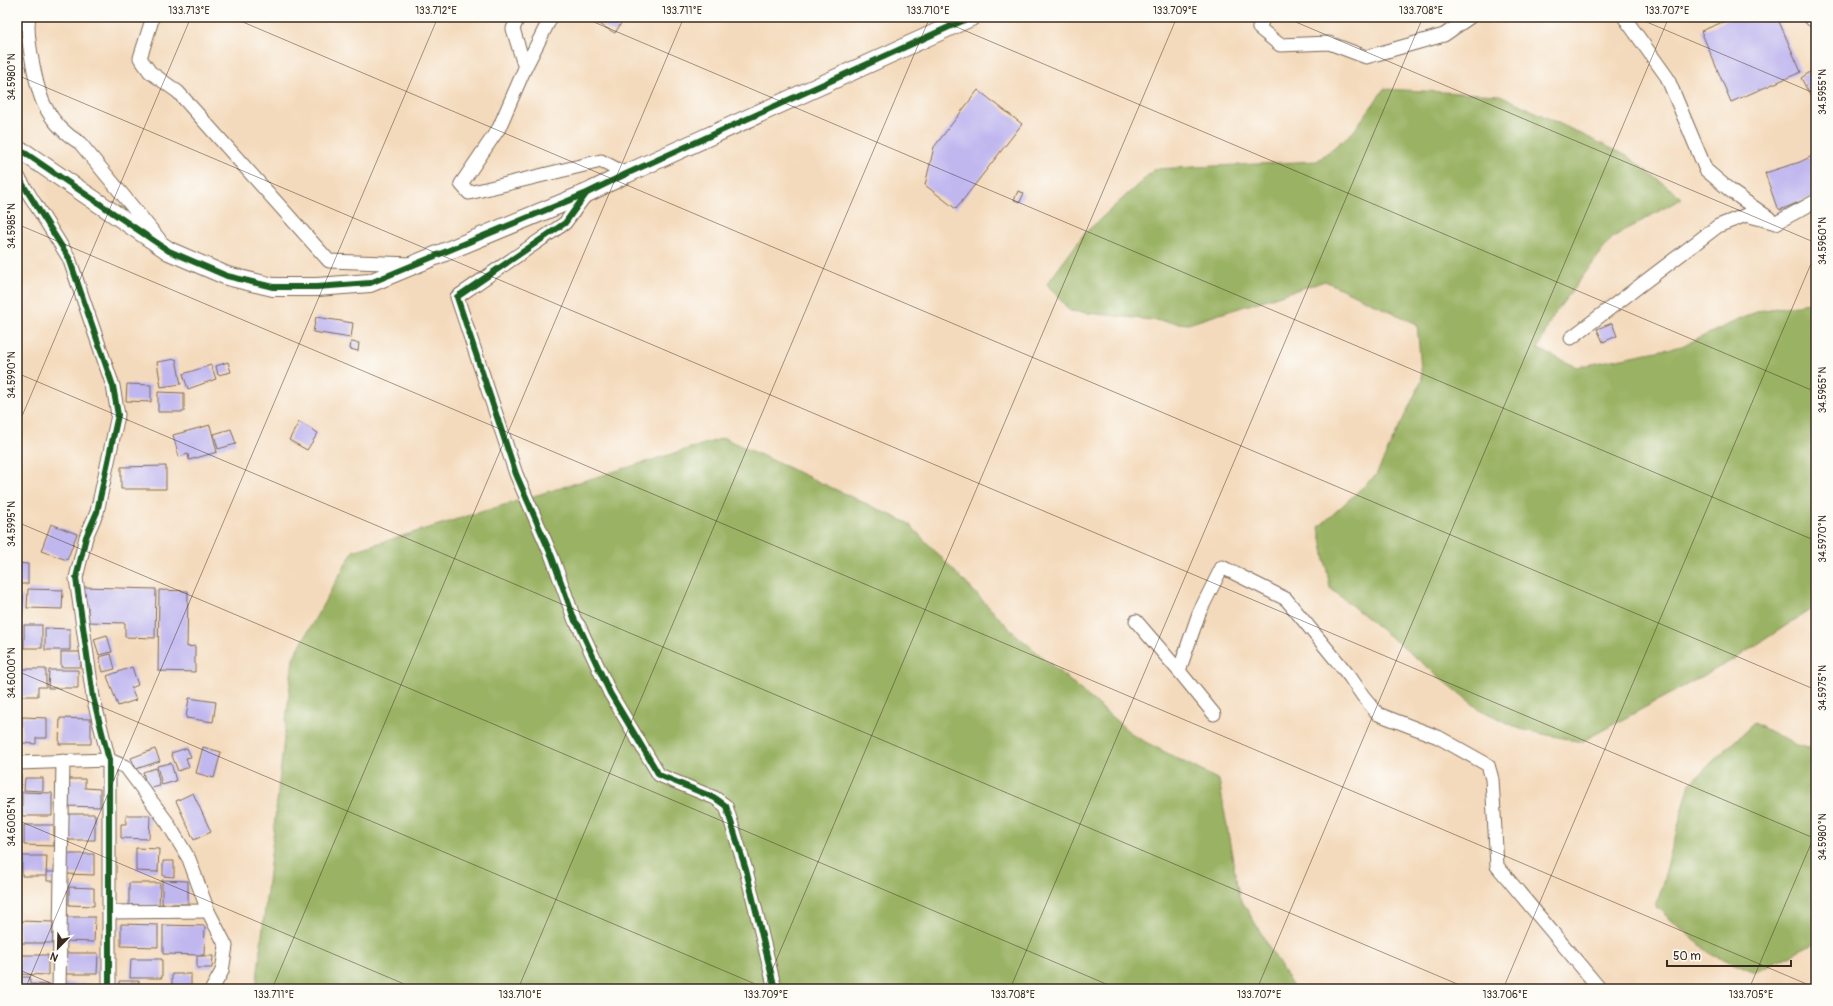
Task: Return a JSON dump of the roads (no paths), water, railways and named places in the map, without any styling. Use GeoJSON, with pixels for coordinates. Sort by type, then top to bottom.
{"type":"FeatureCollection","features":[{"type":"Feature","properties":{"kind":"street"},"geometry":{"type":"LineString","coordinates":[[29,17],[27,25],[34,68],[45,107],[65,134],[80,143],[169,251]]}},
{"type":"Feature","properties":{"kind":"street"},"geometry":{"type":"LineString","coordinates":[[151,17],[151,23],[140,58],[150,72],[178,92],[329,261],[420,264]]}},
{"type":"Feature","properties":{"kind":"street"},"geometry":{"type":"LineString","coordinates":[[518,17],[513,30],[525,68]]}},
{"type":"Feature","properties":{"kind":"street"},"geometry":{"type":"LineString","coordinates":[[551,17],[525,68],[500,128],[461,184],[469,193],[601,161],[626,174]]}},
{"type":"Feature","properties":{"kind":"street"},"geometry":{"type":"LineString","coordinates":[[17,150],[24,153],[169,251],[227,276],[273,287],[317,287],[370,283],[420,264],[587,194],[626,174],[971,17]]}},
{"type":"Feature","properties":{"kind":"street"},"geometry":{"type":"LineString","coordinates":[[1264,17],[1259,28],[1280,45],[1329,43],[1366,56],[1444,35],[1470,17]]}},
{"type":"Feature","properties":{"kind":"street"},"geometry":{"type":"LineString","coordinates":[[1624,17],[1667,77],[1706,170],[1732,192],[1776,223]]}},
{"type":"Feature","properties":{"kind":"street"},"geometry":{"type":"LineString","coordinates":[[17,175],[69,258],[113,386],[118,415],[97,512],[86,537],[76,578],[93,697],[110,760],[109,989]]}},
{"type":"Feature","properties":{"kind":"street"},"geometry":{"type":"LineString","coordinates":[[587,194],[565,223],[456,297],[516,474],[552,558],[575,621],[579,626],[610,693],[659,774],[715,798],[726,806],[746,870],[775,989]]}},
{"type":"Feature","properties":{"kind":"street"},"geometry":{"type":"LineString","coordinates":[[1571,338],[1718,226],[1746,215],[1776,223],[1816,201]]}},
{"type":"Feature","properties":{"kind":"street"},"geometry":{"type":"LineString","coordinates":[[1179,671],[1199,613],[1222,567],[1286,599],[1350,677],[1378,714],[1438,737],[1488,765],[1492,779],[1497,866],[1600,989]]}},
{"type":"Feature","properties":{"kind":"street"},"geometry":{"type":"LineString","coordinates":[[1136,621],[1214,714]]}},
{"type":"Feature","properties":{"kind":"street"},"geometry":{"type":"LineString","coordinates":[[17,763],[110,760],[126,767],[167,822],[189,859],[208,911],[226,946],[222,972],[212,989]]}},
{"type":"Feature","properties":{"kind":"street"},"geometry":{"type":"LineString","coordinates":[[59,989],[62,761]]}},
{"type":"Feature","properties":{"kind":"street"},"geometry":{"type":"LineString","coordinates":[[109,912],[208,911]]}}]}
